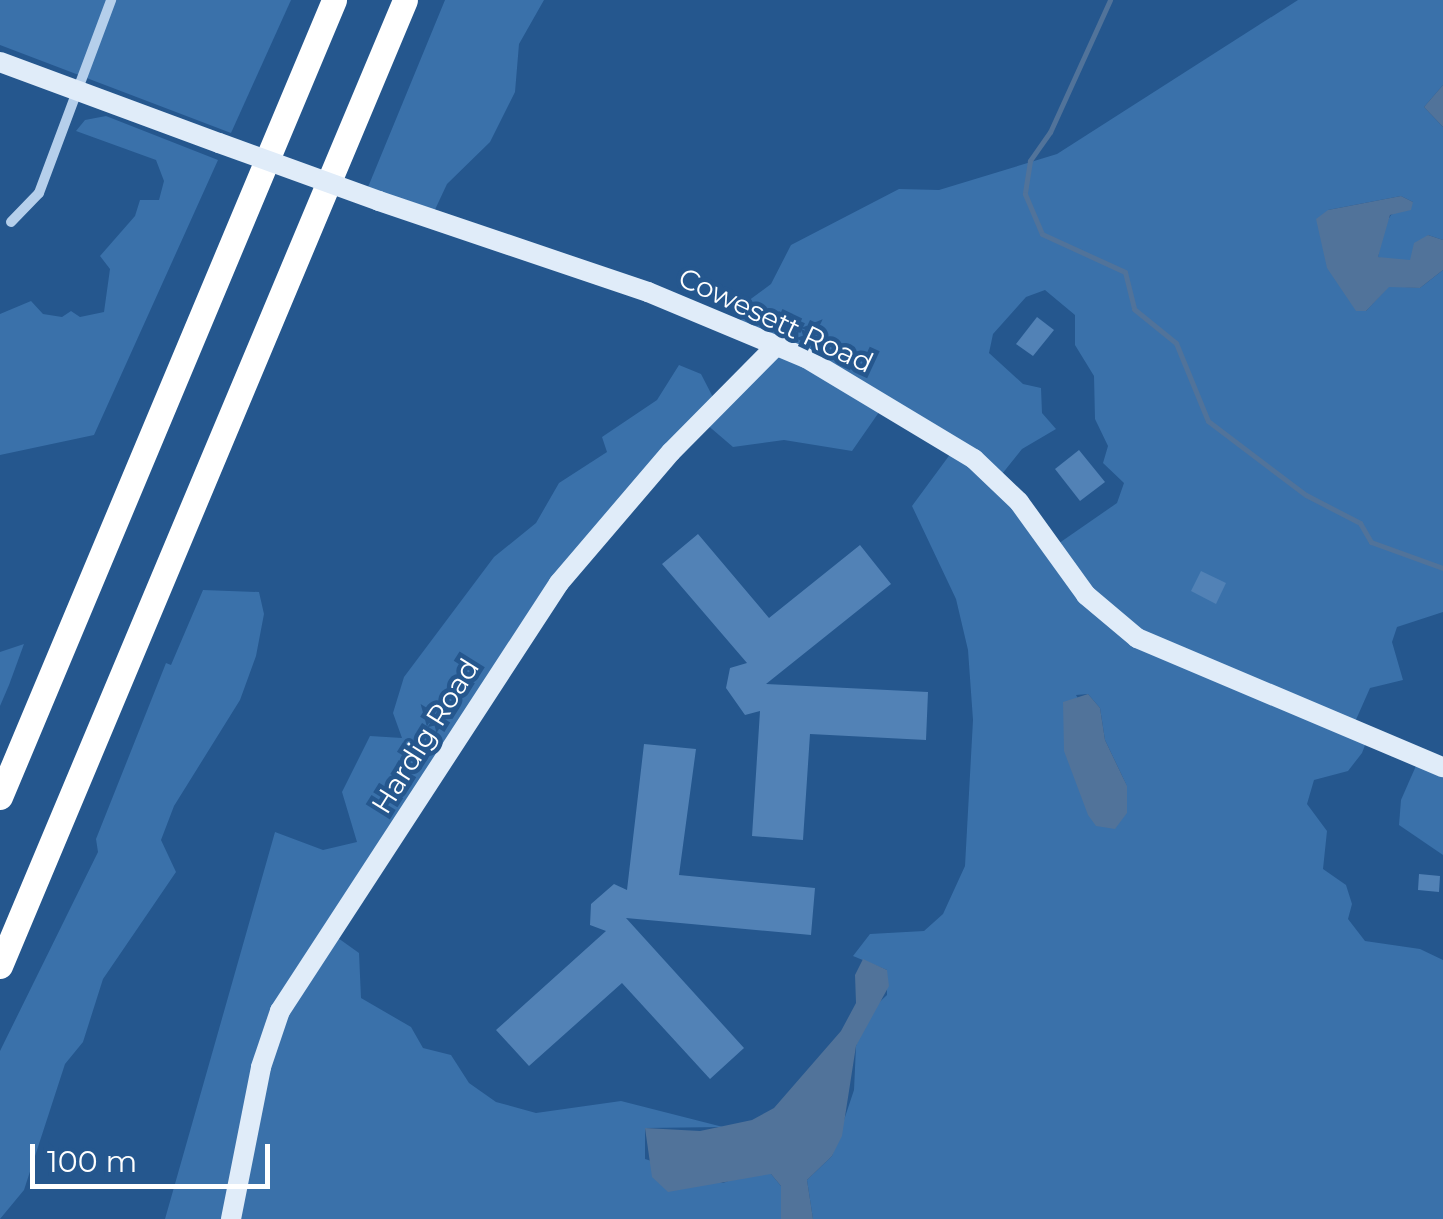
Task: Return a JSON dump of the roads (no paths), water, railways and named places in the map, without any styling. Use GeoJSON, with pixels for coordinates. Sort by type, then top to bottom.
{"type":"FeatureCollection","features":[{"type":"Feature","properties":{"kind":"highway"},"geometry":{"type":"LineString","coordinates":[[0,797],[334,0]]}},
{"type":"Feature","properties":{"kind":"highway"},"geometry":{"type":"LineString","coordinates":[[0,966],[405,0]]}},
{"type":"Feature","properties":{"kind":"main road","name":"Cowesett Road"},"geometry":{"type":"LineString","coordinates":[[0,62],[379,201],[648,292],[777,345],[909,416],[974,459],[1020,502],[1100,611],[1137,638],[1443,767]]}},
{"type":"Feature","properties":{"kind":"main road","name":"Hardig Road"},"geometry":{"type":"LineString","coordinates":[[230,1219],[261,1067],[280,1011],[559,583],[671,452],[777,345]]}},
{"type":"Feature","properties":{"kind":"street"},"geometry":{"type":"LineString","coordinates":[[11,222],[38,193],[111,0]]}},
{"type":"Feature","properties":{"kind":"waterway"},"geometry":{"type":"LineString","coordinates":[[1110,0],[1050,132],[1030,161],[1025,194],[1042,234],[1125,272],[1134,309],[1176,343],[1208,421],[1306,495],[1360,523],[1371,542],[1443,568]]}}]}
